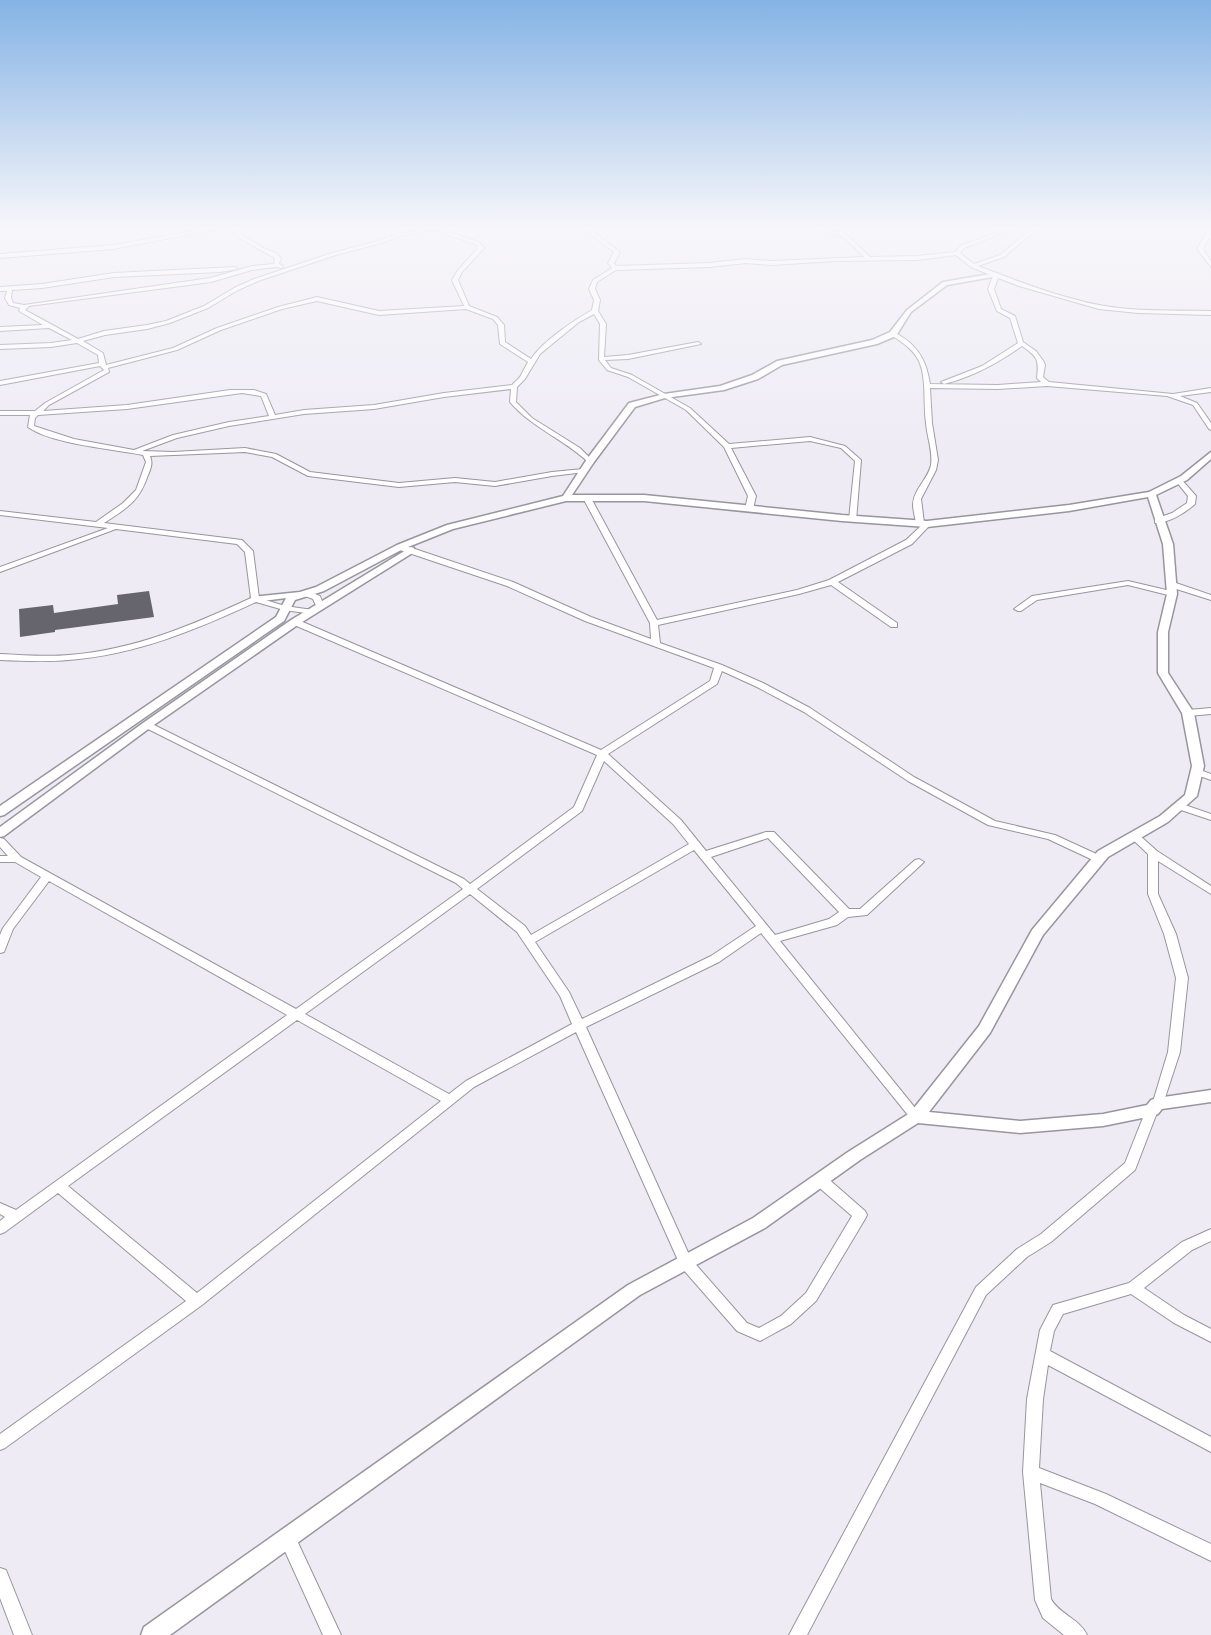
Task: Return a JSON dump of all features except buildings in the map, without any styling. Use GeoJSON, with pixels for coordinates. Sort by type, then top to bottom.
{"type":"FeatureCollection","features":[{"type":"Feature","properties":{"kind":"street"},"geometry":{"type":"LineString","coordinates":[[10,302],[25,307],[58,302]]}},
{"type":"Feature","properties":{"kind":"street"},"geometry":{"type":"LineString","coordinates":[[0,347],[51,345],[78,341],[104,333],[147,328],[168,322],[214,302]]}},
{"type":"Feature","properties":{"kind":"street"},"geometry":{"type":"LineString","coordinates":[[0,383],[104,366],[175,349],[219,330],[280,308],[303,302]]}},
{"type":"Feature","properties":{"kind":"street"},"geometry":{"type":"LineString","coordinates":[[332,302],[379,313],[467,307],[495,318],[502,325],[502,343],[532,362]]}},
{"type":"Feature","properties":{"kind":"street"},"geometry":{"type":"LineString","coordinates":[[465,302],[467,307]]}},
{"type":"Feature","properties":{"kind":"street"},"geometry":{"type":"LineString","coordinates":[[597,302],[595,312],[604,324],[601,359],[609,369],[630,376],[688,409],[727,446],[752,496],[749,509]]}},
{"type":"Feature","properties":{"kind":"street"},"geometry":{"type":"LineString","coordinates":[[566,498],[590,461],[632,405],[664,396],[721,388],[755,377],[780,363],[874,342],[893,334],[909,311],[920,302]]}},
{"type":"Feature","properties":{"kind":"street"},"geometry":{"type":"LineString","coordinates":[[996,302],[999,310],[1012,317],[1021,343],[1039,359],[1042,366],[1040,378],[1047,384]]}},
{"type":"Feature","properties":{"kind":"street"},"geometry":{"type":"LineString","coordinates":[[1080,302],[1099,307],[1138,311],[1211,313]]}},
{"type":"Feature","properties":{"kind":"street"},"geometry":{"type":"LineString","coordinates":[[25,307],[21,310],[101,354],[107,371],[47,404],[35,414],[32,418],[32,427],[53,437],[91,446],[146,454],[245,450],[274,455],[308,474],[399,486],[455,480],[495,484],[552,474],[584,471]]}},
{"type":"Feature","properties":{"kind":"street"},"geometry":{"type":"LineString","coordinates":[[134,452],[175,436],[228,424],[304,412],[374,407],[444,395],[514,387],[524,379],[538,352],[577,321],[595,312]]}},
{"type":"Feature","properties":{"kind":"street"},"geometry":{"type":"LineString","coordinates":[[0,329],[49,326]]}},
{"type":"Feature","properties":{"kind":"street"},"geometry":{"type":"LineString","coordinates":[[893,334],[906,340],[917,351],[928,386],[929,423],[933,439],[934,466],[917,502],[924,523]]}},
{"type":"Feature","properties":{"kind":"street"},"geometry":{"type":"LineString","coordinates":[[928,386],[955,380],[1006,355],[1021,343]]}},
{"type":"Feature","properties":{"kind":"street"},"geometry":{"type":"LineString","coordinates":[[601,359],[628,357],[698,344]]}},
{"type":"Feature","properties":{"kind":"street"},"geometry":{"type":"LineString","coordinates":[[928,386],[998,387],[1047,384],[1067,387],[1142,390],[1172,396],[1195,404],[1211,428]]}},
{"type":"Feature","properties":{"kind":"street"},"geometry":{"type":"LineString","coordinates":[[514,387],[513,402],[530,419],[578,449],[590,461]]}},
{"type":"Feature","properties":{"kind":"street"},"geometry":{"type":"LineString","coordinates":[[1172,396],[1211,390]]}},
{"type":"Feature","properties":{"kind":"street"},"geometry":{"type":"LineString","coordinates":[[0,413],[35,414],[169,402],[245,392],[264,395],[273,417]]}},
{"type":"Feature","properties":{"kind":"street"},"geometry":{"type":"LineString","coordinates":[[727,446],[810,439],[843,448],[858,460],[853,519]]}},
{"type":"Feature","properties":{"kind":"street"},"geometry":{"type":"LineString","coordinates":[[97,525],[126,506],[140,491],[149,462],[146,454]]}},
{"type":"Feature","properties":{"kind":"street"},"geometry":{"type":"LineString","coordinates":[[0,812],[280,619],[290,598],[320,589],[400,546],[450,527],[566,498],[644,498],[853,519],[924,523],[1069,508],[1151,494],[1179,480],[1211,456]]}},
{"type":"Feature","properties":{"kind":"street"},"geometry":{"type":"LineString","coordinates":[[1158,521],[1175,515],[1192,504],[1192,496],[1179,480]]}},
{"type":"Feature","properties":{"kind":"street"},"geometry":{"type":"LineString","coordinates":[[152,1635],[634,1290],[759,1223],[854,1156],[916,1117],[985,1029],[1037,933],[1103,854],[1164,820],[1192,796],[1204,774],[1198,766],[1188,713],[1163,673],[1163,632],[1171,589],[1168,544],[1158,521],[1151,494]]}},
{"type":"Feature","properties":{"kind":"street"},"geometry":{"type":"LineString","coordinates":[[587,498],[654,623],[656,643]]}},
{"type":"Feature","properties":{"kind":"street"},"geometry":{"type":"LineString","coordinates":[[0,513],[239,542],[249,551],[255,599]]}},
{"type":"Feature","properties":{"kind":"street"},"geometry":{"type":"LineString","coordinates":[[654,623],[799,592],[832,582],[909,542],[924,523]]}},
{"type":"Feature","properties":{"kind":"street"},"geometry":{"type":"LineString","coordinates":[[0,834],[147,725],[295,622],[450,527]]}},
{"type":"Feature","properties":{"kind":"street"},"geometry":{"type":"LineString","coordinates":[[0,570],[116,528]]}},
{"type":"Feature","properties":{"kind":"street"},"geometry":{"type":"LineString","coordinates":[[400,546],[510,584],[588,619],[719,667],[760,685],[807,710],[912,779],[992,823],[1051,837],[1099,859]]}},
{"type":"Feature","properties":{"kind":"street"},"geometry":{"type":"LineString","coordinates":[[0,562],[14,564]]}},
{"type":"Feature","properties":{"kind":"street"},"geometry":{"type":"LineString","coordinates":[[832,582],[894,625]]}},
{"type":"Feature","properties":{"kind":"street"},"geometry":{"type":"LineString","coordinates":[[1018,609],[1035,598],[1128,583],[1171,589],[1211,598]]}},
{"type":"Feature","properties":{"kind":"street"},"geometry":{"type":"LineString","coordinates":[[0,657],[76,657],[128,649],[207,622],[255,599],[305,593],[317,598],[320,606]]}},
{"type":"Feature","properties":{"kind":"street"},"geometry":{"type":"LineString","coordinates":[[255,599],[284,608],[310,612]]}},
{"type":"Feature","properties":{"kind":"street"},"geometry":{"type":"LineString","coordinates":[[295,622],[602,754],[677,822],[706,855],[761,928],[916,1117],[1020,1127],[1103,1120],[1211,1096]]}},
{"type":"Feature","properties":{"kind":"street"},"geometry":{"type":"LineString","coordinates":[[0,1228],[578,809],[602,754],[714,682],[719,667]]}},
{"type":"Feature","properties":{"kind":"street"},"geometry":{"type":"LineString","coordinates":[[1188,713],[1211,711]]}},
{"type":"Feature","properties":{"kind":"street"},"geometry":{"type":"LineString","coordinates":[[147,725],[460,881],[521,929],[564,995],[686,1263],[742,1327],[760,1334],[786,1320],[811,1297],[860,1216],[820,1180]]}},
{"type":"Feature","properties":{"kind":"street"},"geometry":{"type":"LineString","coordinates":[[1179,806],[1211,817]]}},
{"type":"Feature","properties":{"kind":"street"},"geometry":{"type":"LineString","coordinates":[[706,855],[770,834],[846,913]]}},
{"type":"Feature","properties":{"kind":"street"},"geometry":{"type":"LineString","coordinates":[[1134,836],[1153,853],[1211,890]]}},
{"type":"Feature","properties":{"kind":"street"},"geometry":{"type":"LineString","coordinates":[[0,841],[17,860],[450,1100]]}},
{"type":"Feature","properties":{"kind":"street"},"geometry":{"type":"LineString","coordinates":[[529,941],[695,844]]}},
{"type":"Feature","properties":{"kind":"street"},"geometry":{"type":"LineString","coordinates":[[798,1635],[981,1291],[1022,1253],[1046,1238],[1130,1166],[1155,1107],[1174,1052],[1182,978],[1170,934],[1153,894],[1153,853]]}},
{"type":"Feature","properties":{"kind":"street"},"geometry":{"type":"LineString","coordinates":[[0,859],[17,860]]}},
{"type":"Feature","properties":{"kind":"street"},"geometry":{"type":"LineString","coordinates":[[771,940],[833,922],[846,913],[863,913],[919,862]]}},
{"type":"Feature","properties":{"kind":"street"},"geometry":{"type":"LineString","coordinates":[[0,949],[8,928],[47,876]]}},
{"type":"Feature","properties":{"kind":"street"},"geometry":{"type":"LineString","coordinates":[[0,1443],[197,1301],[470,1084],[578,1026],[715,960],[761,928]]}},
{"type":"Feature","properties":{"kind":"street"},"geometry":{"type":"LineString","coordinates":[[58,1186],[197,1301]]}},
{"type":"Feature","properties":{"kind":"street"},"geometry":{"type":"LineString","coordinates":[[0,1208],[16,1216]]}},
{"type":"Feature","properties":{"kind":"street"},"geometry":{"type":"LineString","coordinates":[[1078,1635],[1049,1612],[1042,1600],[1031,1472],[1035,1399],[1047,1330],[1058,1309],[1133,1288],[1187,1246],[1211,1235]]}},
{"type":"Feature","properties":{"kind":"street"},"geometry":{"type":"LineString","coordinates":[[1133,1288],[1179,1319],[1211,1336]]}},
{"type":"Feature","properties":{"kind":"street"},"geometry":{"type":"LineString","coordinates":[[1042,1354],[1211,1445]]}},
{"type":"Feature","properties":{"kind":"street"},"geometry":{"type":"LineString","coordinates":[[1031,1472],[1100,1499],[1211,1552]]}},
{"type":"Feature","properties":{"kind":"street"},"geometry":{"type":"LineString","coordinates":[[287,1538],[332,1635]]}},
{"type":"Feature","properties":{"kind":"street"},"geometry":{"type":"LineString","coordinates":[[0,1576],[22,1635]]}}]}
